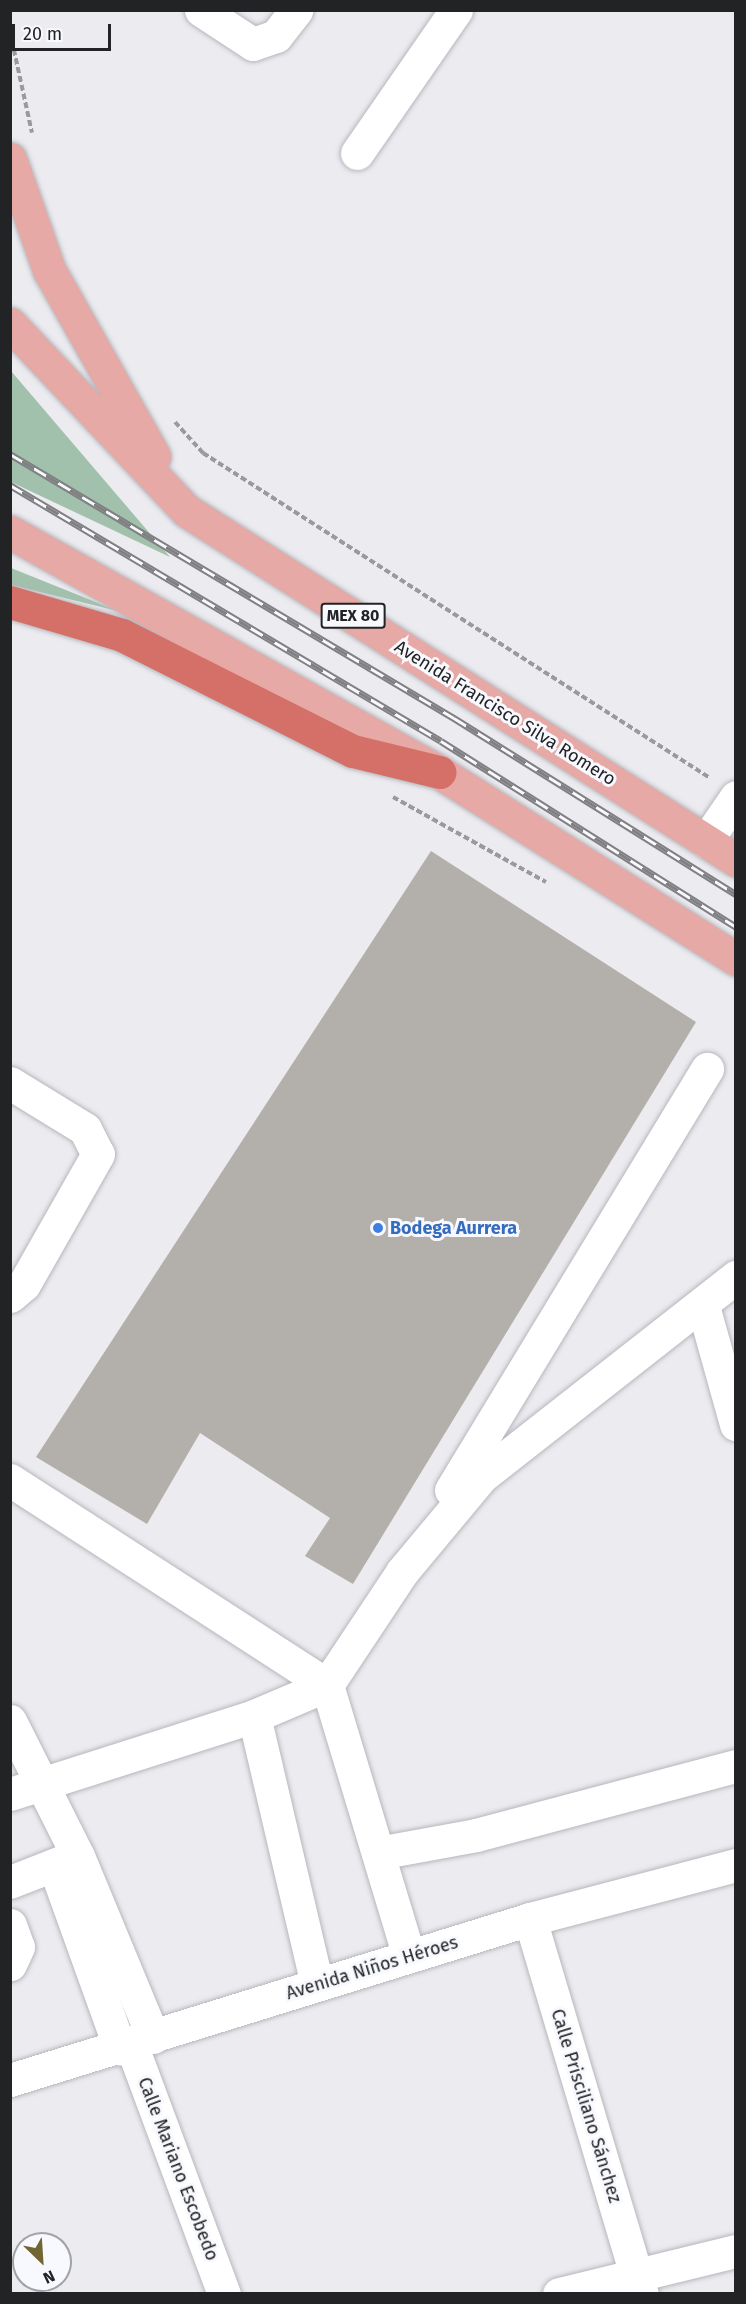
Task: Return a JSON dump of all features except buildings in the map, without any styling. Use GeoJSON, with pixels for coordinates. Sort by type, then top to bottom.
{"type":"FeatureCollection","features":[{"type":"Feature","properties":{"kind":"highway"},"geometry":{"type":"LineString","coordinates":[[15,610],[122,635],[353,751],[439,772]]}},
{"type":"Feature","properties":{"kind":"main road"},"geometry":{"type":"LineString","coordinates":[[22,153],[49,270],[187,511]]}},
{"type":"Feature","properties":{"kind":"main road","name":"Avenida Francisco Silva Romero"},"geometry":{"type":"LineString","coordinates":[[10,324],[187,511],[735,860]]}},
{"type":"Feature","properties":{"kind":"main road"},"geometry":{"type":"LineString","coordinates":[[10,532],[439,772],[735,959]]}},
{"type":"Feature","properties":{"kind":"street"},"geometry":{"type":"LineString","coordinates":[[201,10],[254,44],[276,36],[296,10]]}},
{"type":"Feature","properties":{"kind":"street"},"geometry":{"type":"LineString","coordinates":[[357,153],[456,10]]}},
{"type":"Feature","properties":{"kind":"street"},"geometry":{"type":"LineString","coordinates":[[706,841],[725,789]]}},
{"type":"Feature","properties":{"kind":"street"},"geometry":{"type":"LineString","coordinates":[[10,1794],[254,1716],[327,1685],[402,1572],[707,1069]]}},
{"type":"Feature","properties":{"kind":"street"},"geometry":{"type":"LineString","coordinates":[[10,1083],[85,1130],[98,1154],[24,1284],[10,1296]]}},
{"type":"Feature","properties":{"kind":"street"},"geometry":{"type":"LineString","coordinates":[[402,1572],[482,1476],[633,1354],[703,1306],[735,1277]]}},
{"type":"Feature","properties":{"kind":"street"},"geometry":{"type":"LineString","coordinates":[[703,1306],[735,1424]]}},
{"type":"Feature","properties":{"kind":"street"},"geometry":{"type":"LineString","coordinates":[[10,1480],[327,1685],[409,1956]]}},
{"type":"Feature","properties":{"kind":"street"},"geometry":{"type":"LineString","coordinates":[[254,1716],[317,1985]]}},
{"type":"Feature","properties":{"kind":"street","name":"Calle Mariano Escobedo"},"geometry":{"type":"LineString","coordinates":[[10,1721],[42,1783],[66,1860],[135,2043],[224,2294]]}},
{"type":"Feature","properties":{"kind":"street"},"geometry":{"type":"LineString","coordinates":[[378,1853],[476,1835],[735,1766]]}},
{"type":"Feature","properties":{"kind":"street"},"geometry":{"type":"LineString","coordinates":[[10,1882],[66,1860]]}},
{"type":"Feature","properties":{"kind":"street","name":"Avenida Niños Héroes"},"geometry":{"type":"LineString","coordinates":[[10,2080],[530,1919],[735,1865]]}},
{"type":"Feature","properties":{"kind":"street","name":"Calle Prisciliano Sánchez"},"geometry":{"type":"LineString","coordinates":[[530,1919],[639,2284]]}},
{"type":"Feature","properties":{"kind":"street"},"geometry":{"type":"LineString","coordinates":[[10,1924],[18,1947],[10,1964]]}},
{"type":"Feature","properties":{"kind":"street"},"geometry":{"type":"LineString","coordinates":[[559,2294],[639,2284],[735,2251]]}},
{"type":"Feature","properties":{"kind":"path"},"geometry":{"type":"LineString","coordinates":[[10,32],[22,153]]}},
{"type":"Feature","properties":{"kind":"path"},"geometry":{"type":"LineString","coordinates":[[172,417],[203,453],[725,789]]}},
{"type":"Feature","properties":{"kind":"green space"},"geometry":{"type":"Polygon","coordinates":[[[11,371],[170,557],[11,482],[11,371]]]}},
{"type":"Feature","properties":{"kind":"green space"},"geometry":{"type":"Polygon","coordinates":[[[11,568],[118,611],[11,585],[11,568]]]}},
{"type":"Feature","properties":{"kind":"railway"},"geometry":{"type":"LineString","coordinates":[[10,454],[454,718],[736,894]]}},
{"type":"Feature","properties":{"kind":"railway"},"geometry":{"type":"LineString","coordinates":[[10,485],[441,741],[736,927]]}},
{"type":"Feature","properties":{"kind":"place","name":"Bodega Aurrera"},"geometry":{"type":"Point","coordinates":[378,1228]}}]}
